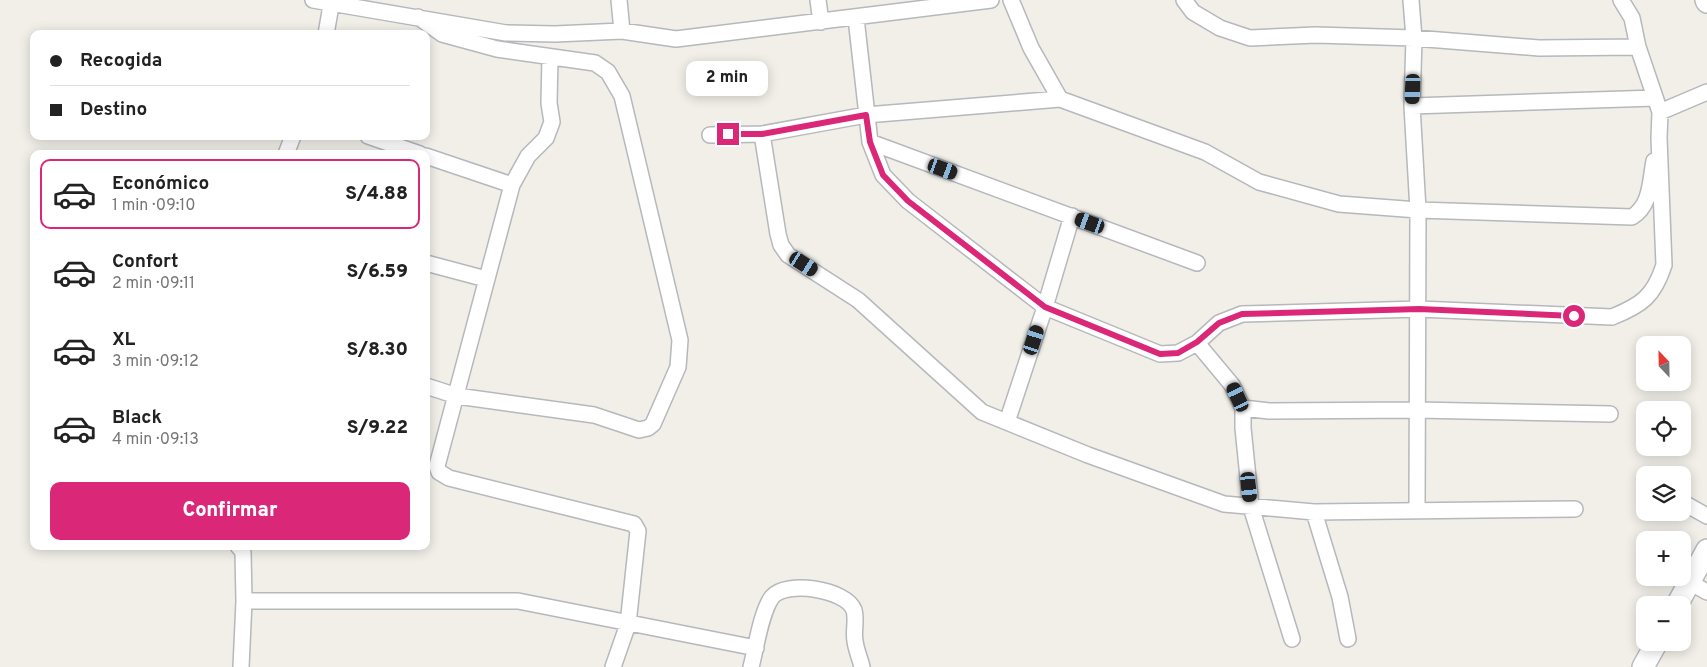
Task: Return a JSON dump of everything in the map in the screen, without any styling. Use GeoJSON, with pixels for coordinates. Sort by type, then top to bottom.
{"type":"FeatureCollection","features":[{"type":"Feature","properties":{"kind":"street"},"geometry":{"type":"LineString","coordinates":[[313,0],[506,33],[555,34],[622,31],[676,39],[991,0]]}},
{"type":"Feature","properties":{"kind":"street"},"geometry":{"type":"LineString","coordinates":[[618,0],[622,31]]}},
{"type":"Feature","properties":{"kind":"street"},"geometry":{"type":"LineString","coordinates":[[818,0],[821,22]]}},
{"type":"Feature","properties":{"kind":"street"},"geometry":{"type":"LineString","coordinates":[[1011,0],[1031,48],[1060,99]]}},
{"type":"Feature","properties":{"kind":"street"},"geometry":{"type":"LineString","coordinates":[[1184,0],[1193,12],[1220,28],[1250,38],[1316,35],[1414,38],[1539,48],[1638,47]]}},
{"type":"Feature","properties":{"kind":"street"},"geometry":{"type":"LineString","coordinates":[[1411,0],[1414,38],[1412,106],[1418,210],[1417,511]]}},
{"type":"Feature","properties":{"kind":"street"},"geometry":{"type":"LineString","coordinates":[[856,18],[870,142],[883,175],[908,201],[1045,307],[1160,354],[1178,353],[1197,342],[1219,323],[1242,314],[1419,309],[1612,317],[1630,310],[1646,300],[1658,283],[1664,265],[1657,105],[1638,47],[1632,18],[1621,0]]}},
{"type":"Feature","properties":{"kind":"street"},"geometry":{"type":"LineString","coordinates":[[327,30],[332,2]]}},
{"type":"Feature","properties":{"kind":"street"},"geometry":{"type":"LineString","coordinates":[[418,17],[442,34],[497,49],[595,63],[608,72],[622,96],[680,340],[678,367],[653,424],[648,428],[638,430],[594,415],[456,396],[430,387]]}},
{"type":"Feature","properties":{"kind":"street"},"geometry":{"type":"LineString","coordinates":[[550,58],[549,103],[552,122],[546,138],[528,156],[512,185],[456,396],[438,456],[439,472],[449,478],[634,524],[638,531],[628,624],[613,667]]}},
{"type":"Feature","properties":{"kind":"street"},"geometry":{"type":"LineString","coordinates":[[1412,106],[1657,105],[1707,92]]}},
{"type":"Feature","properties":{"kind":"street"},"geometry":{"type":"LineString","coordinates":[[710,135],[762,134],[866,115],[1060,99],[1205,152],[1259,182],[1339,204],[1418,210],[1632,217],[1642,211],[1645,204],[1659,138]]}},
{"type":"Feature","properties":{"kind":"street"},"geometry":{"type":"LineString","coordinates":[[762,134],[778,234],[781,245],[788,255],[858,300],[982,412],[1088,455],[1224,504],[1314,512],[1575,509]]}},
{"type":"Feature","properties":{"kind":"street"},"geometry":{"type":"LineString","coordinates":[[380,140],[408,150]]}},
{"type":"Feature","properties":{"kind":"street"},"geometry":{"type":"LineString","coordinates":[[870,142],[1197,263]]}},
{"type":"Feature","properties":{"kind":"street"},"geometry":{"type":"LineString","coordinates":[[430,157],[512,185]]}},
{"type":"Feature","properties":{"kind":"street"},"geometry":{"type":"LineString","coordinates":[[1007,422],[1045,307],[1072,216]]}},
{"type":"Feature","properties":{"kind":"street"},"geometry":{"type":"LineString","coordinates":[[430,264],[486,279]]}},
{"type":"Feature","properties":{"kind":"street"},"geometry":{"type":"LineString","coordinates":[[1197,342],[1232,385],[1243,408],[1243,428],[1251,507],[1292,638]]}},
{"type":"Feature","properties":{"kind":"street"},"geometry":{"type":"LineString","coordinates":[[1243,408],[1269,411],[1417,410],[1610,414]]}},
{"type":"Feature","properties":{"kind":"street"},"geometry":{"type":"LineString","coordinates":[[1691,507],[1707,516]]}},
{"type":"Feature","properties":{"kind":"street"},"geometry":{"type":"LineString","coordinates":[[1314,512],[1340,597],[1348,638]]}},
{"type":"Feature","properties":{"kind":"street"},"geometry":{"type":"LineString","coordinates":[[241,550],[244,601],[241,667]]}},
{"type":"Feature","properties":{"kind":"street"},"geometry":{"type":"LineString","coordinates":[[1688,596],[1698,587],[1707,550]]}},
{"type":"Feature","properties":{"kind":"street"},"geometry":{"type":"LineString","coordinates":[[751,667],[768,604],[780,591],[794,588],[842,596],[854,611],[854,639],[862,667]]}},
{"type":"Feature","properties":{"kind":"street"},"geometry":{"type":"LineString","coordinates":[[244,601],[518,601],[756,648]]}},
{"type":"Feature","properties":{"kind":"street"},"geometry":{"type":"LineString","coordinates":[[1643,667],[1652,651]]}},
{"type":"Feature","properties":{"kind":"route"},"geometry":{"type":"LineString","coordinates":[[728,134],[762,134],[866,115],[870,142],[883,175],[908,201],[1045,307],[1160,354],[1178,353],[1197,342],[1219,323],[1242,314],[1419,309],[1574,316]]}}]}
